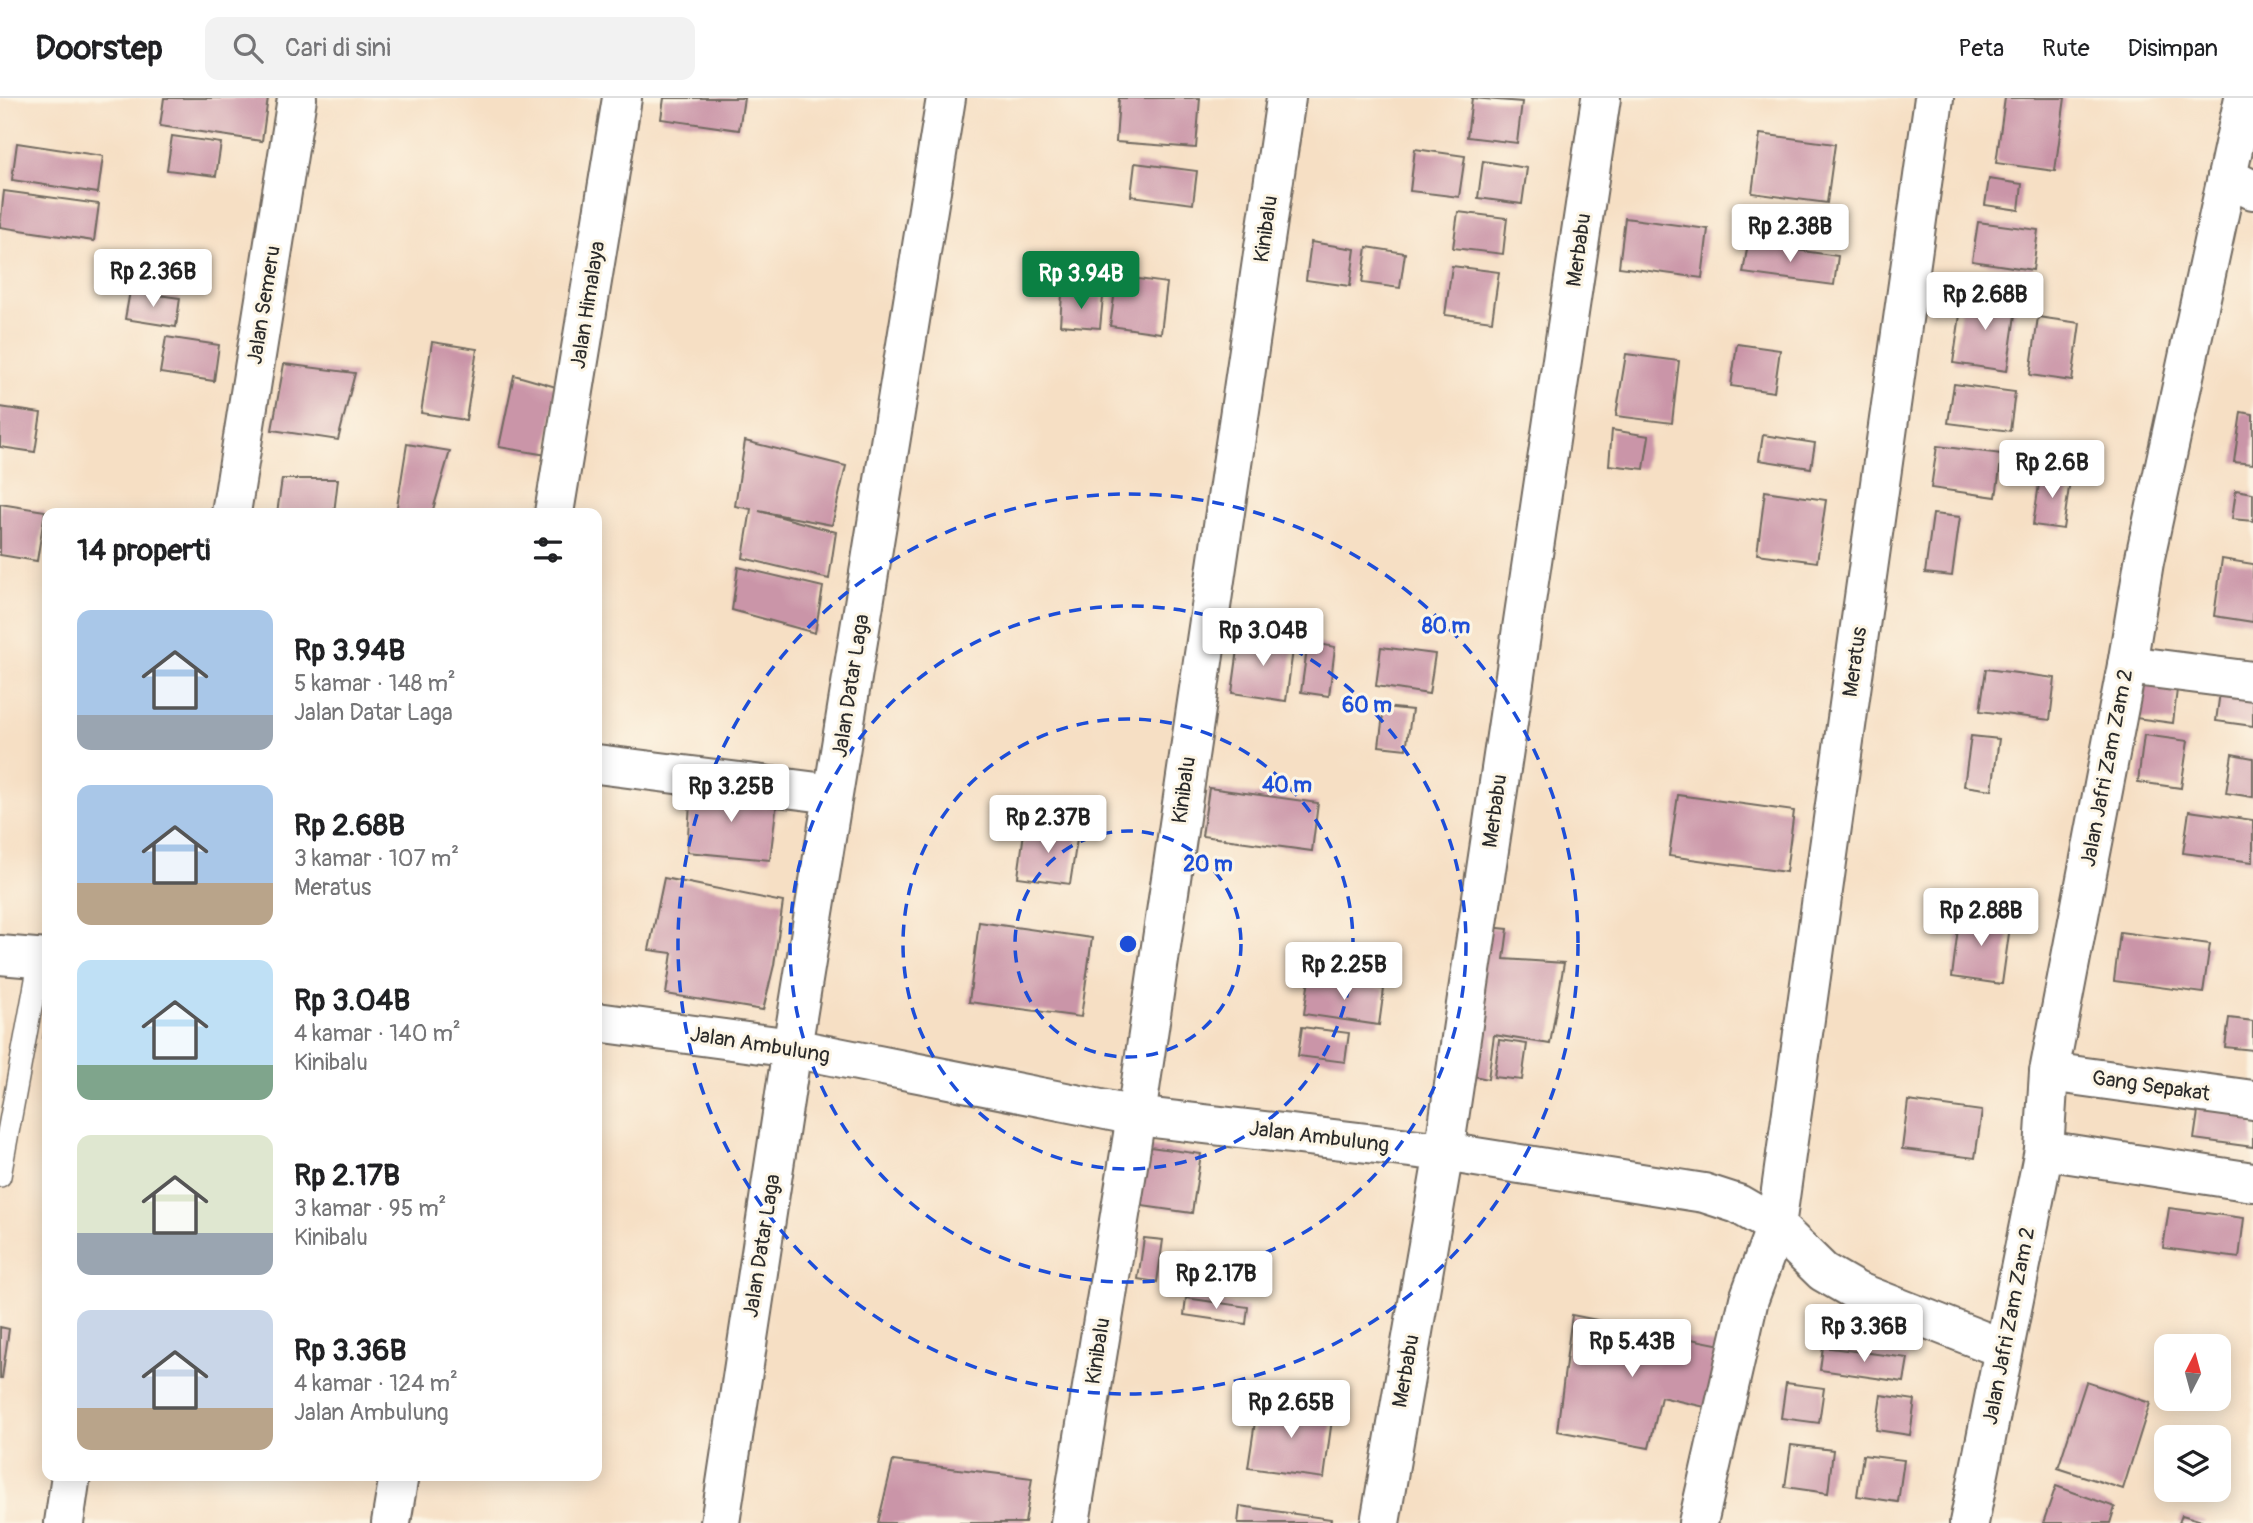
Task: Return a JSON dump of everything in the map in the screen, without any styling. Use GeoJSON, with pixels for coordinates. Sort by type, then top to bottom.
{"type":"FeatureCollection","features":[{"type":"Feature","properties":{"kind":"street","name":"Jalan Semeru"},"geometry":{"type":"LineString","coordinates":[[232,508],[297,98]]}},
{"type":"Feature","properties":{"kind":"street","name":"Jalan Himalaya"},"geometry":{"type":"LineString","coordinates":[[556,508],[622,98]]}},
{"type":"Feature","properties":{"kind":"street","name":"Jalan Datar Laga"},"geometry":{"type":"LineString","coordinates":[[720,1523],[792,1048],[946,98]]}},
{"type":"Feature","properties":{"kind":"street","name":"Kinibalu"},"geometry":{"type":"LineString","coordinates":[[1070,1523],[1136,1116],[1286,98]]}},
{"type":"Feature","properties":{"kind":"street","name":"Merbabu"},"geometry":{"type":"LineString","coordinates":[[1380,1523],[1444,1152],[1601,98]]}},
{"type":"Feature","properties":{"kind":"street","name":"Meratus"},"geometry":{"type":"LineString","coordinates":[[1698,1523],[1749,1299],[1776,1226],[1934,98]]}},
{"type":"Feature","properties":{"kind":"street","name":"Jalan Jafri Zam Zam 2"},"geometry":{"type":"LineString","coordinates":[[1969,1523],[2044,1150],[2049,1072],[2127,665],[2144,562],[2240,183],[2244,98]]}},
{"type":"Feature","properties":{"kind":"street"},"geometry":{"type":"LineString","coordinates":[[2127,665],[2253,681]]}},
{"type":"Feature","properties":{"kind":"street"},"geometry":{"type":"LineString","coordinates":[[602,765],[833,794]]}},
{"type":"Feature","properties":{"kind":"street"},"geometry":{"type":"LineString","coordinates":[[0,955],[42,959]]}},
{"type":"Feature","properties":{"kind":"street","name":"Jalan Ambulung"},"geometry":{"type":"LineString","coordinates":[[602,1023],[792,1048],[1136,1116],[1444,1152],[1704,1193],[1738,1204],[1776,1226],[1823,1272],[1856,1292],[2004,1349]]}},
{"type":"Feature","properties":{"kind":"street","name":"Gang Sepakat"},"geometry":{"type":"LineString","coordinates":[[2049,1072],[2253,1100]]}},
{"type":"Feature","properties":{"kind":"street"},"geometry":{"type":"LineString","coordinates":[[2044,1150],[2253,1182]]}},
{"type":"Feature","properties":{"kind":"street"},"geometry":{"type":"LineString","coordinates":[[64,1523],[70,1481]]}},
{"type":"Feature","properties":{"kind":"street"},"geometry":{"type":"LineString","coordinates":[[391,1523],[398,1481]]}},
{"type":"Feature","properties":{"kind":"lane"},"geometry":{"type":"LineString","coordinates":[[0,1176],[42,969]]}},
{"type":"Feature","properties":{"kind":"building"},"geometry":{"type":"Polygon","coordinates":[[[164,98],[268,98],[262,141],[160,126],[164,98]]]}},
{"type":"Feature","properties":{"kind":"building"},"geometry":{"type":"Polygon","coordinates":[[[664,98],[744,98],[739,130],[661,119],[664,98]]]}},
{"type":"Feature","properties":{"kind":"building"},"geometry":{"type":"Polygon","coordinates":[[[1119,98],[1200,98],[1196,148],[1116,142],[1119,98]]]}},
{"type":"Feature","properties":{"kind":"building"},"geometry":{"type":"Polygon","coordinates":[[[1472,98],[1522,102],[1517,143],[1467,137],[1472,98]]]}},
{"type":"Feature","properties":{"kind":"building"},"geometry":{"type":"Polygon","coordinates":[[[2005,98],[2065,98],[2055,171],[1996,163],[2005,98]]]}},
{"type":"Feature","properties":{"kind":"building"},"geometry":{"type":"Polygon","coordinates":[[[1760,134],[1835,144],[1827,203],[1752,193],[1760,134]]]}},
{"type":"Feature","properties":{"kind":"building"},"geometry":{"type":"Polygon","coordinates":[[[172,136],[221,143],[216,176],[167,170],[172,136]]]}},
{"type":"Feature","properties":{"kind":"building"},"geometry":{"type":"Polygon","coordinates":[[[17,143],[103,156],[98,193],[12,180],[17,143]]]}},
{"type":"Feature","properties":{"kind":"building"},"geometry":{"type":"Polygon","coordinates":[[[1415,149],[1465,156],[1459,197],[1410,191],[1415,149]]]}},
{"type":"Feature","properties":{"kind":"building"},"geometry":{"type":"Polygon","coordinates":[[[1483,161],[1527,168],[1522,204],[1478,198],[1483,161]]]}},
{"type":"Feature","properties":{"kind":"building"},"geometry":{"type":"Polygon","coordinates":[[[1135,163],[1197,171],[1193,204],[1131,196],[1135,163]]]}},
{"type":"Feature","properties":{"kind":"building"},"geometry":{"type":"Polygon","coordinates":[[[1989,179],[2022,184],[2019,210],[1985,205],[1989,179]]]}},
{"type":"Feature","properties":{"kind":"building"},"geometry":{"type":"Polygon","coordinates":[[[4,191],[99,204],[94,241],[0,227],[4,191]]]}},
{"type":"Feature","properties":{"kind":"building"},"geometry":{"type":"Polygon","coordinates":[[[1458,212],[1507,218],[1503,254],[1453,248],[1458,212]]]}},
{"type":"Feature","properties":{"kind":"building"},"geometry":{"type":"Polygon","coordinates":[[[1625,218],[1708,229],[1702,278],[1619,267],[1625,218]]]}},
{"type":"Feature","properties":{"kind":"building"},"geometry":{"type":"Polygon","coordinates":[[[1978,222],[2038,230],[2033,270],[1972,261],[1978,222]]]}},
{"type":"Feature","properties":{"kind":"building"},"geometry":{"type":"Polygon","coordinates":[[[1311,242],[1355,249],[1350,286],[1306,280],[1311,242]]]}},
{"type":"Feature","properties":{"kind":"building"},"geometry":{"type":"Polygon","coordinates":[[[1748,243],[1838,256],[1834,285],[1743,273],[1748,243]]]}},
{"type":"Feature","properties":{"kind":"building"},"geometry":{"type":"Polygon","coordinates":[[[1367,247],[1405,253],[1400,288],[1362,283],[1367,247]]]}},
{"type":"Feature","properties":{"kind":"building"},"geometry":{"type":"Polygon","coordinates":[[[1452,266],[1499,272],[1492,321],[1445,315],[1452,266]]]}},
{"type":"Feature","properties":{"kind":"building"},"geometry":{"type":"Polygon","coordinates":[[[1117,276],[1167,283],[1161,333],[1110,326],[1117,276]]]}},
{"type":"Feature","properties":{"kind":"building"},"geometry":{"type":"Polygon","coordinates":[[[130,291],[180,298],[176,327],[125,319],[130,291]]]}},
{"type":"Feature","properties":{"kind":"building"},"geometry":{"type":"Polygon","coordinates":[[[1062,294],[1103,297],[1100,328],[1060,325],[1062,294]]]}},
{"type":"Feature","properties":{"kind":"building"},"geometry":{"type":"Polygon","coordinates":[[[1963,294],[2017,301],[2007,371],[1953,363],[1963,294]]]}},
{"type":"Feature","properties":{"kind":"building"},"geometry":{"type":"Polygon","coordinates":[[[2038,317],[2080,323],[2072,381],[2030,375],[2038,317]]]}},
{"type":"Feature","properties":{"kind":"building"},"geometry":{"type":"Polygon","coordinates":[[[166,337],[219,345],[214,381],[160,373],[166,337]]]}},
{"type":"Feature","properties":{"kind":"building"},"geometry":{"type":"Polygon","coordinates":[[[432,342],[477,349],[466,420],[421,413],[432,342]]]}},
{"type":"Feature","properties":{"kind":"building"},"geometry":{"type":"Polygon","coordinates":[[[1737,344],[1780,350],[1774,392],[1731,386],[1737,344]]]}},
{"type":"Feature","properties":{"kind":"building"},"geometry":{"type":"Polygon","coordinates":[[[1626,354],[1679,361],[1672,423],[1616,416],[1626,354]]]}},
{"type":"Feature","properties":{"kind":"building"},"geometry":{"type":"Polygon","coordinates":[[[284,364],[355,373],[338,440],[272,430],[284,364]]]}},
{"type":"Feature","properties":{"kind":"building"},"geometry":{"type":"Polygon","coordinates":[[[514,375],[556,387],[547,455],[499,447],[514,375]]]}},
{"type":"Feature","properties":{"kind":"building"},"geometry":{"type":"Polygon","coordinates":[[[1954,384],[2015,392],[2010,431],[1948,423],[1954,384]]]}},
{"type":"Feature","properties":{"kind":"building"},"geometry":{"type":"Polygon","coordinates":[[[0,407],[41,413],[35,452],[0,447],[0,407]]]}},
{"type":"Feature","properties":{"kind":"building"},"geometry":{"type":"Polygon","coordinates":[[[2241,412],[2253,414],[2253,464],[2234,462],[2241,412]]]}},
{"type":"Feature","properties":{"kind":"building"},"geometry":{"type":"Polygon","coordinates":[[[1612,430],[1649,436],[1644,469],[1609,465],[1612,430]]]}},
{"type":"Feature","properties":{"kind":"building"},"geometry":{"type":"Polygon","coordinates":[[[1763,435],[1815,443],[1811,468],[1759,460],[1763,435]]]}},
{"type":"Feature","properties":{"kind":"building"},"geometry":{"type":"Polygon","coordinates":[[[745,441],[846,466],[832,525],[759,511],[836,532],[829,579],[743,558],[751,509],[735,506],[745,441]]]}},
{"type":"Feature","properties":{"kind":"building"},"geometry":{"type":"Polygon","coordinates":[[[407,444],[450,451],[433,508],[397,508],[407,444]]]}},
{"type":"Feature","properties":{"kind":"building"},"geometry":{"type":"Polygon","coordinates":[[[1937,446],[2002,454],[1996,497],[1931,488],[1937,446]]]}},
{"type":"Feature","properties":{"kind":"building"},"geometry":{"type":"Polygon","coordinates":[[[2041,470],[2071,474],[2063,529],[2033,525],[2041,470]]]}},
{"type":"Feature","properties":{"kind":"building"},"geometry":{"type":"Polygon","coordinates":[[[282,479],[338,479],[335,508],[278,508],[282,479]]]}},
{"type":"Feature","properties":{"kind":"building"},"geometry":{"type":"Polygon","coordinates":[[[2236,490],[2253,493],[2253,521],[2232,519],[2236,490]]]}},
{"type":"Feature","properties":{"kind":"building"},"geometry":{"type":"Polygon","coordinates":[[[1765,491],[1826,500],[1817,562],[1757,554],[1765,491]]]}},
{"type":"Feature","properties":{"kind":"building"},"geometry":{"type":"Polygon","coordinates":[[[0,504],[42,511],[37,561],[0,555],[0,504]]]}},
{"type":"Feature","properties":{"kind":"building"},"geometry":{"type":"Polygon","coordinates":[[[1933,514],[1960,517],[1952,576],[1925,573],[1933,514]]]}},
{"type":"Feature","properties":{"kind":"building"},"geometry":{"type":"Polygon","coordinates":[[[2222,559],[2253,564],[2253,622],[2214,616],[2222,559]]]}},
{"type":"Feature","properties":{"kind":"building"},"geometry":{"type":"Polygon","coordinates":[[[738,567],[823,587],[815,633],[732,610],[738,567]]]}},
{"type":"Feature","properties":{"kind":"building"},"geometry":{"type":"Polygon","coordinates":[[[1240,635],[1294,643],[1286,701],[1232,693],[1240,635]]]}},
{"type":"Feature","properties":{"kind":"building"},"geometry":{"type":"Polygon","coordinates":[[[1308,642],[1335,647],[1329,696],[1301,692],[1308,642]]]}},
{"type":"Feature","properties":{"kind":"building"},"geometry":{"type":"Polygon","coordinates":[[[1381,647],[1435,654],[1429,694],[1376,686],[1381,647]]]}},
{"type":"Feature","properties":{"kind":"building"},"geometry":{"type":"Polygon","coordinates":[[[1986,669],[2055,678],[2050,720],[1980,711],[1986,669]]]}},
{"type":"Feature","properties":{"kind":"building"},"geometry":{"type":"Polygon","coordinates":[[[2134,675],[2178,681],[2173,723],[2128,717],[2134,675]]]}},
{"type":"Feature","properties":{"kind":"building"},"geometry":{"type":"Polygon","coordinates":[[[2221,685],[2253,689],[2253,726],[2216,721],[2221,685]]]}},
{"type":"Feature","properties":{"kind":"building"},"geometry":{"type":"Polygon","coordinates":[[[1384,707],[1412,710],[1406,749],[1379,746],[1384,707]]]}},
{"type":"Feature","properties":{"kind":"building"},"geometry":{"type":"Polygon","coordinates":[[[2144,735],[2188,741],[2181,788],[2138,782],[2144,735]]]}},
{"type":"Feature","properties":{"kind":"building"},"geometry":{"type":"Polygon","coordinates":[[[1971,736],[1999,739],[1992,790],[1964,786],[1971,736]]]}},
{"type":"Feature","properties":{"kind":"building"},"geometry":{"type":"Polygon","coordinates":[[[2232,754],[2253,758],[2253,797],[2226,793],[2232,754]]]}},
{"type":"Feature","properties":{"kind":"building"},"geometry":{"type":"Polygon","coordinates":[[[691,786],[777,801],[770,860],[687,852],[691,786]]]}},
{"type":"Feature","properties":{"kind":"building"},"geometry":{"type":"Polygon","coordinates":[[[1209,788],[1318,803],[1312,851],[1202,836],[1209,788]]]}},
{"type":"Feature","properties":{"kind":"building"},"geometry":{"type":"Polygon","coordinates":[[[1678,795],[1794,811],[1786,872],[1669,856],[1678,795]]]}},
{"type":"Feature","properties":{"kind":"building"},"geometry":{"type":"Polygon","coordinates":[[[2189,811],[2253,820],[2253,862],[2183,853],[2189,811]]]}},
{"type":"Feature","properties":{"kind":"building"},"geometry":{"type":"Polygon","coordinates":[[[1025,825],[1078,833],[1070,884],[1018,877],[1025,825]]]}},
{"type":"Feature","properties":{"kind":"building"},"geometry":{"type":"Polygon","coordinates":[[[664,878],[783,902],[774,965],[763,1010],[666,994],[672,953],[649,950],[664,878]]]}},
{"type":"Feature","properties":{"kind":"building"},"geometry":{"type":"Polygon","coordinates":[[[1960,912],[2011,919],[2002,984],[1952,977],[1960,912]]]}},
{"type":"Feature","properties":{"kind":"building"},"geometry":{"type":"Polygon","coordinates":[[[979,922],[1092,938],[1081,1017],[969,1002],[979,922]]]}},
{"type":"Feature","properties":{"kind":"building"},"geometry":{"type":"Polygon","coordinates":[[[1478,926],[1508,929],[1504,959],[1564,963],[1550,1044],[1494,1035],[1488,1079],[1455,1072],[1478,926]]]}},
{"type":"Feature","properties":{"kind":"building"},"geometry":{"type":"Polygon","coordinates":[[[2120,932],[2210,944],[2203,993],[2114,981],[2120,932]]]}},
{"type":"Feature","properties":{"kind":"building"},"geometry":{"type":"Polygon","coordinates":[[[1309,979],[1384,989],[1379,1025],[1304,1014],[1309,979]]]}},
{"type":"Feature","properties":{"kind":"building"},"geometry":{"type":"Polygon","coordinates":[[[2229,1018],[2253,1021],[2253,1050],[2225,1047],[2229,1018]]]}},
{"type":"Feature","properties":{"kind":"building"},"geometry":{"type":"Polygon","coordinates":[[[1302,1027],[1349,1033],[1345,1062],[1298,1056],[1302,1027]]]}},
{"type":"Feature","properties":{"kind":"building"},"geometry":{"type":"Polygon","coordinates":[[[1499,1040],[1527,1044],[1522,1080],[1494,1077],[1499,1040]]]}},
{"type":"Feature","properties":{"kind":"building"},"geometry":{"type":"Polygon","coordinates":[[[1908,1101],[1982,1111],[1975,1158],[1902,1149],[1908,1101]]]}},
{"type":"Feature","properties":{"kind":"building"},"geometry":{"type":"Polygon","coordinates":[[[2199,1105],[2253,1112],[2253,1147],[2194,1139],[2199,1105]]]}},
{"type":"Feature","properties":{"kind":"building"},"geometry":{"type":"Polygon","coordinates":[[[1143,1146],[1201,1154],[1192,1213],[1135,1205],[1143,1146]]]}},
{"type":"Feature","properties":{"kind":"building"},"geometry":{"type":"Polygon","coordinates":[[[2169,1208],[2244,1218],[2239,1258],[2163,1248],[2169,1208]]]}},
{"type":"Feature","properties":{"kind":"building"},"geometry":{"type":"Polygon","coordinates":[[[1144,1238],[1163,1240],[1157,1282],[1138,1279],[1144,1238]]]}},
{"type":"Feature","properties":{"kind":"building"},"geometry":{"type":"Polygon","coordinates":[[[1190,1251],[1209,1255],[1205,1285],[1185,1282],[1190,1251]]]}},
{"type":"Feature","properties":{"kind":"building"},"geometry":{"type":"Polygon","coordinates":[[[1186,1298],[1248,1307],[1246,1324],[1184,1315],[1186,1298]]]}},
{"type":"Feature","properties":{"kind":"building"},"geometry":{"type":"Polygon","coordinates":[[[1572,1315],[1726,1346],[1714,1409],[1661,1397],[1649,1448],[1557,1431],[1572,1315]]]}},
{"type":"Feature","properties":{"kind":"building"},"geometry":{"type":"Polygon","coordinates":[[[0,1327],[9,1329],[2,1378],[0,1378],[0,1327]]]}},
{"type":"Feature","properties":{"kind":"building"},"geometry":{"type":"Polygon","coordinates":[[[1823,1347],[1908,1358],[1904,1382],[1820,1370],[1823,1347]]]}},
{"type":"Feature","properties":{"kind":"building"},"geometry":{"type":"Polygon","coordinates":[[[2086,1382],[2150,1403],[2123,1489],[2058,1468],[2086,1382]]]}},
{"type":"Feature","properties":{"kind":"building"},"geometry":{"type":"Polygon","coordinates":[[[1786,1383],[1824,1388],[1819,1423],[1781,1418],[1786,1383]]]}},
{"type":"Feature","properties":{"kind":"building"},"geometry":{"type":"Polygon","coordinates":[[[1881,1395],[1915,1400],[1910,1435],[1876,1430],[1881,1395]]]}},
{"type":"Feature","properties":{"kind":"building"},"geometry":{"type":"Polygon","coordinates":[[[1258,1402],[1333,1412],[1324,1478],[1248,1468],[1258,1402]]]}},
{"type":"Feature","properties":{"kind":"building"},"geometry":{"type":"Polygon","coordinates":[[[1791,1445],[1833,1450],[1828,1493],[1785,1487],[1791,1445]]]}},
{"type":"Feature","properties":{"kind":"building"},"geometry":{"type":"Polygon","coordinates":[[[1863,1455],[1904,1460],[1898,1502],[1857,1496],[1863,1455]]]}},
{"type":"Feature","properties":{"kind":"building"},"geometry":{"type":"Polygon","coordinates":[[[893,1461],[1032,1478],[1025,1523],[878,1523],[893,1461]]]}},
{"type":"Feature","properties":{"kind":"building"},"geometry":{"type":"Polygon","coordinates":[[[2056,1486],[2115,1507],[2110,1523],[2043,1523],[2056,1486]]]}},
{"type":"Feature","properties":{"kind":"building"},"geometry":{"type":"Polygon","coordinates":[[[1240,1506],[1331,1519],[1330,1523],[1238,1523],[1240,1506]]]}},
{"type":"Feature","properties":{"kind":"building"},"geometry":{"type":"Polygon","coordinates":[[[2182,1515],[2205,1522],[2205,1523],[2179,1523],[2182,1515]]]}}]}
